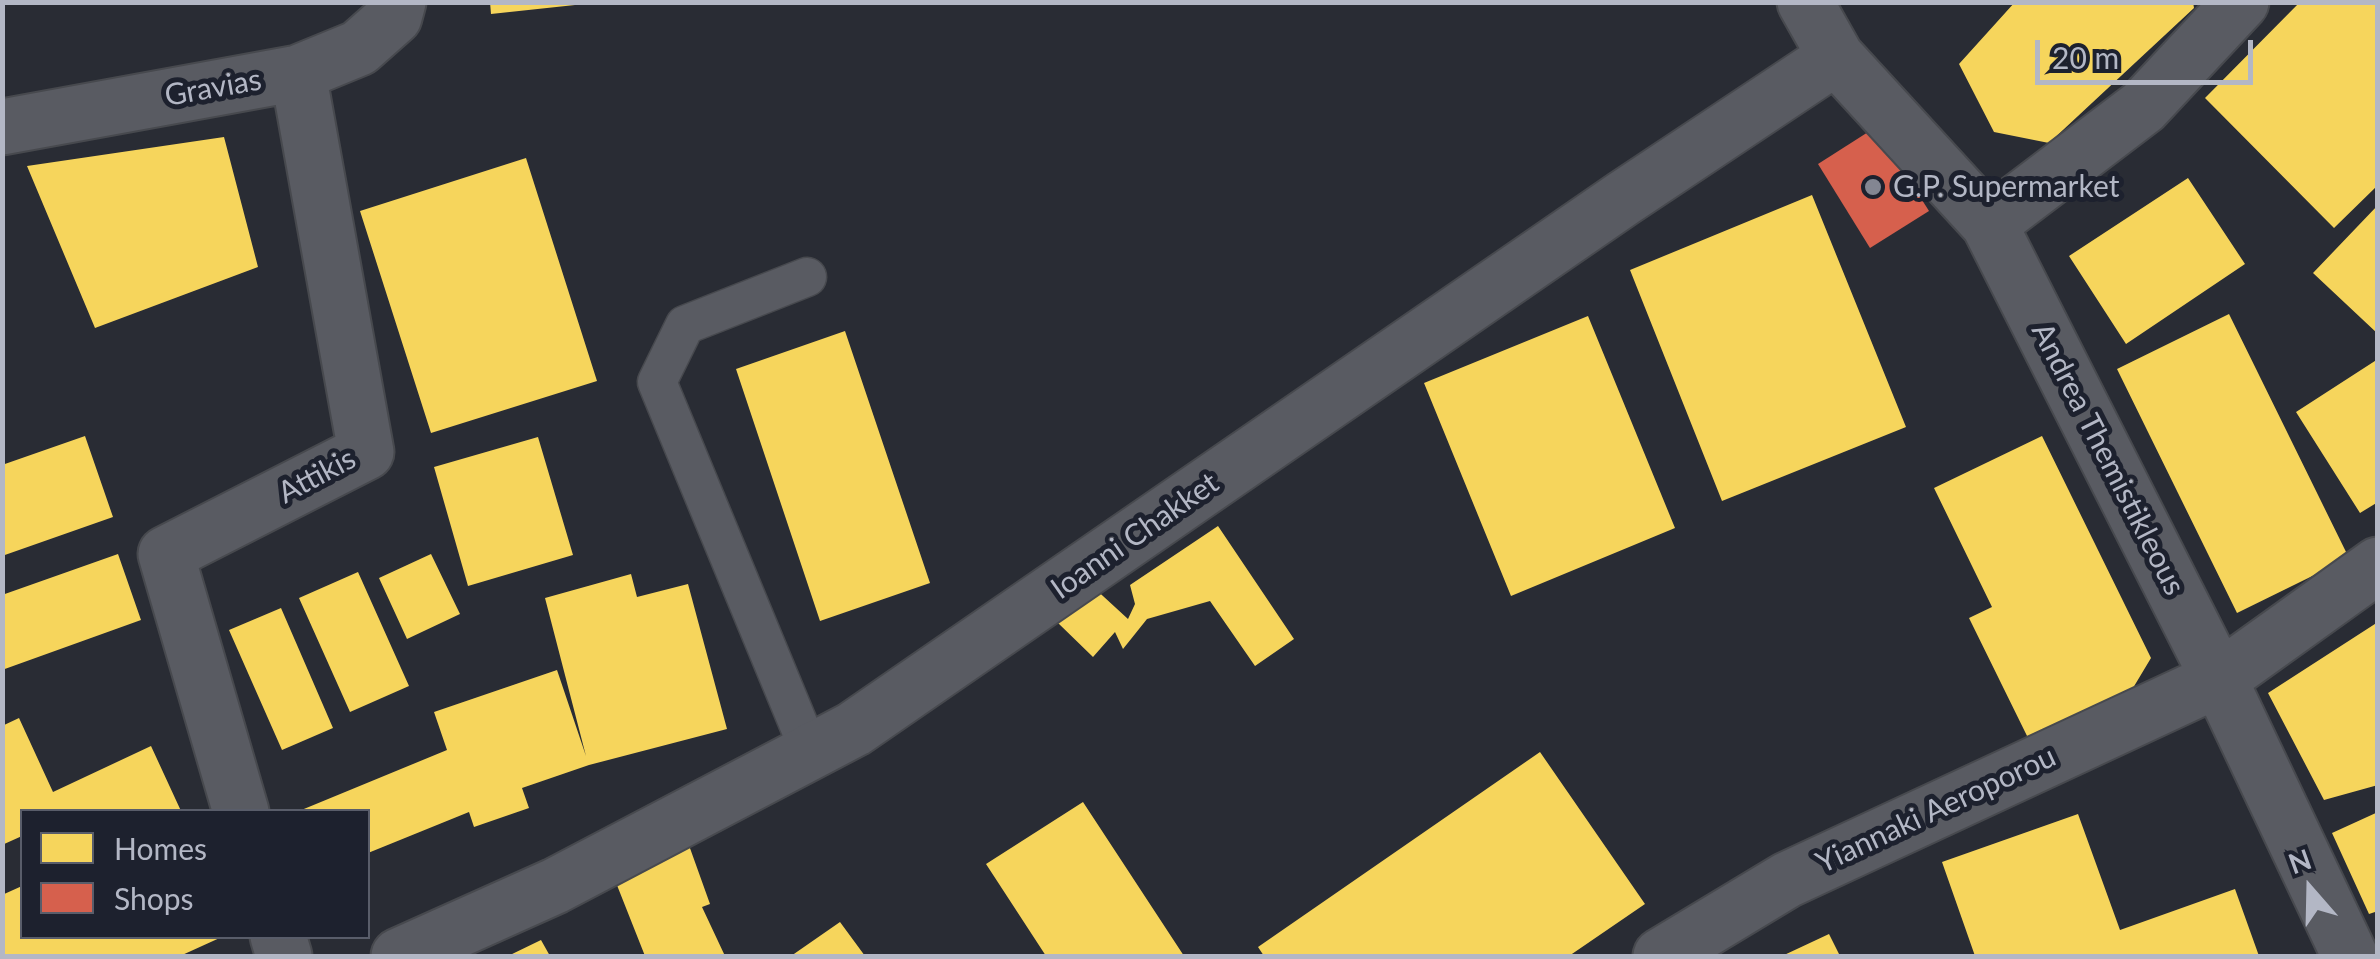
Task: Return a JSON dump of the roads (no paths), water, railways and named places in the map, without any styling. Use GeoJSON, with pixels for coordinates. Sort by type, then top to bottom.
{"type":"FeatureCollection","features":[{"type":"Feature","properties":{"kind":"street","name":"Gravias"},"geometry":{"type":"LineString","coordinates":[[2,127],[298,73],[359,48],[394,17],[398,2]]}},
{"type":"Feature","properties":{"kind":"street","name":"Andrea Themistikleous"},"geometry":{"type":"LineString","coordinates":[[1805,2],[1836,57],[1989,224],[2219,679],[2350,956]]}},
{"type":"Feature","properties":{"kind":"street"},"geometry":{"type":"LineString","coordinates":[[1989,224],[2143,107],[2241,2]]}},
{"type":"Feature","properties":{"kind":"street","name":"Ioanni Chakket"},"geometry":{"type":"LineString","coordinates":[[399,956],[556,886],[854,729],[1624,198],[1836,57]]}},
{"type":"Feature","properties":{"kind":"street","name":"Attikis"},"geometry":{"type":"LineString","coordinates":[[240,809],[166,554],[366,452],[298,73]]}},
{"type":"Feature","properties":{"kind":"street","name":"Yiannaki Aeroporou"},"geometry":{"type":"LineString","coordinates":[[1661,956],[1787,880],[2219,679],[2378,565]]}},
{"type":"Feature","properties":{"kind":"lane"},"geometry":{"type":"LineString","coordinates":[[807,277],[685,325],[657,382],[810,752]]}},
{"type":"Feature","properties":{"kind":"place","name":"G.P. Supermarket"},"geometry":{"type":"Point","coordinates":[1873,187]}}]}
